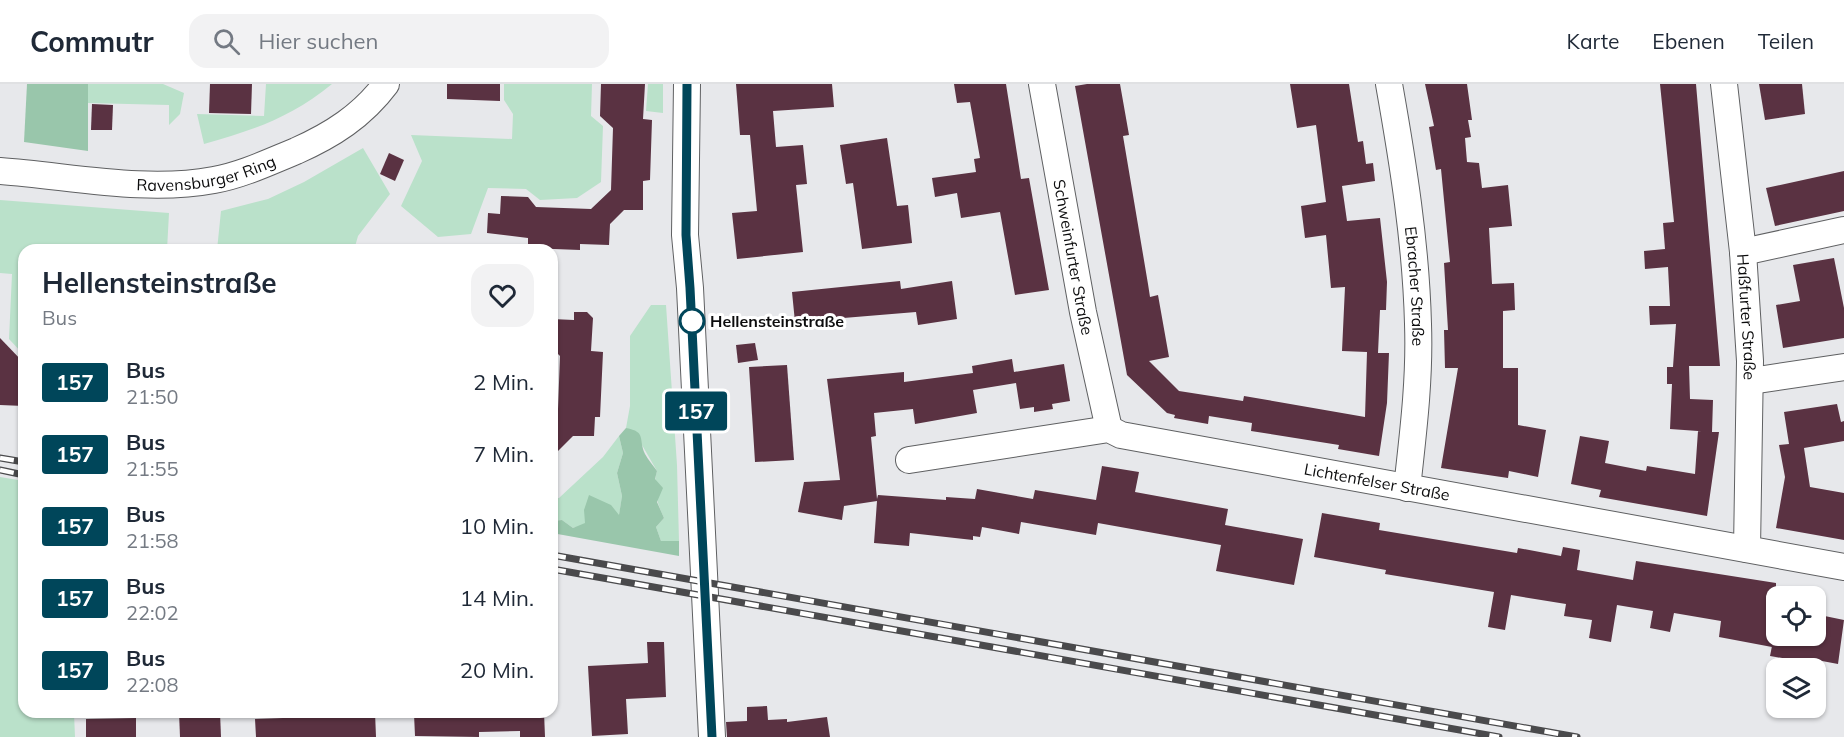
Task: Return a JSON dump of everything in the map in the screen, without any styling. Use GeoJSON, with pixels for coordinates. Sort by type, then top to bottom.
{"type":"FeatureCollection","features":[{"type":"Feature","properties":{"kind":"street","name":"Ravensburger Ring"},"geometry":{"type":"LineString","coordinates":[[0,171],[162,184],[214,180],[242,173],[319,140],[369,107],[386,84]]}},
{"type":"Feature","properties":{"kind":"street"},"geometry":{"type":"LineString","coordinates":[[687,84],[686,235],[712,737]]}},
{"type":"Feature","properties":{"kind":"street","name":"Schweinfurter Straße"},"geometry":{"type":"LineString","coordinates":[[1042,84],[1083,312],[1109,429]]}},
{"type":"Feature","properties":{"kind":"street","name":"Ebracher Straße"},"geometry":{"type":"LineString","coordinates":[[1389,84],[1403,165],[1418,324],[1416,405],[1407,488]]}},
{"type":"Feature","properties":{"kind":"street","name":"Haßfurter Straße"},"geometry":{"type":"LineString","coordinates":[[1724,84],[1743,252],[1751,381],[1747,549]]}},
{"type":"Feature","properties":{"kind":"street"},"geometry":{"type":"LineString","coordinates":[[1743,252],[1844,230]]}},
{"type":"Feature","properties":{"kind":"street"},"geometry":{"type":"LineString","coordinates":[[1751,381],[1844,367]]}},
{"type":"Feature","properties":{"kind":"street","name":"Lichtenfelser Straße"},"geometry":{"type":"LineString","coordinates":[[909,460],[1109,429],[1121,435],[1844,567]]}},
{"type":"Feature","properties":{"kind":"green space"},"geometry":{"type":"Polygon","coordinates":[[[27,84],[88,84],[88,151],[24,142],[27,84]]]}},
{"type":"Feature","properties":{"kind":"green space"},"geometry":{"type":"Polygon","coordinates":[[[88,84],[163,84],[184,93],[180,114],[169,125],[169,105],[88,103],[88,84]]]}},
{"type":"Feature","properties":{"kind":"green space"},"geometry":{"type":"Polygon","coordinates":[[[266,84],[332,84],[301,106],[271,122],[204,144],[197,114],[264,116],[266,84]]]}},
{"type":"Feature","properties":{"kind":"green space"},"geometry":{"type":"Polygon","coordinates":[[[504,84],[592,84],[591,116],[603,126],[601,182],[577,198],[540,200],[526,189],[488,188],[471,234],[438,237],[401,206],[422,161],[411,135],[512,139],[513,114],[504,100],[504,84]]]}},
{"type":"Feature","properties":{"kind":"green space"},"geometry":{"type":"Polygon","coordinates":[[[648,84],[663,84],[663,113],[646,111],[648,84]]]}},
{"type":"Feature","properties":{"kind":"green space"},"geometry":{"type":"Polygon","coordinates":[[[363,148],[390,194],[358,236],[356,244],[218,244],[221,211],[268,199],[304,182],[363,148]]]}},
{"type":"Feature","properties":{"kind":"green space"},"geometry":{"type":"Polygon","coordinates":[[[0,200],[169,213],[167,244],[18,244],[18,349],[9,339],[12,274],[0,273],[0,200]]]}},
{"type":"Feature","properties":{"kind":"green space"},"geometry":{"type":"Polygon","coordinates":[[[651,305],[666,305],[677,465],[679,541],[661,541],[656,527],[664,518],[656,495],[657,471],[642,445],[626,428],[630,406],[630,336],[651,305]]]}},
{"type":"Feature","properties":{"kind":"green space"},"geometry":{"type":"Polygon","coordinates":[[[626,428],[637,432],[641,437],[645,454],[657,471],[655,479],[663,488],[657,502],[664,518],[656,527],[661,541],[679,541],[679,556],[558,534],[558,520],[562,520],[573,528],[585,523],[584,510],[589,495],[611,505],[619,515],[622,496],[617,473],[623,453],[619,436],[626,428]]]}},
{"type":"Feature","properties":{"kind":"green space"},"geometry":{"type":"Polygon","coordinates":[[[619,436],[623,453],[617,473],[622,496],[619,516],[573,528],[562,520],[558,520],[558,498],[603,457],[619,436]]]}},
{"type":"Feature","properties":{"kind":"green space"},"geometry":{"type":"Polygon","coordinates":[[[0,477],[18,480],[18,718],[74,718],[75,737],[0,737],[0,477]]]}},
{"type":"Feature","properties":{"kind":"building"},"geometry":{"type":"Polygon","coordinates":[[[210,84],[252,84],[251,114],[209,113],[210,84]]]}},
{"type":"Feature","properties":{"kind":"building"},"geometry":{"type":"Polygon","coordinates":[[[447,84],[500,84],[500,101],[447,99],[447,84]]]}},
{"type":"Feature","properties":{"kind":"building"},"geometry":{"type":"Polygon","coordinates":[[[601,84],[645,84],[643,119],[652,120],[650,180],[643,181],[643,210],[624,210],[610,224],[609,245],[580,244],[580,250],[558,249],[558,244],[528,244],[528,238],[487,233],[488,213],[500,214],[501,196],[528,197],[536,207],[591,209],[611,190],[613,128],[600,116],[601,84]]]}},
{"type":"Feature","properties":{"kind":"building"},"geometry":{"type":"Polygon","coordinates":[[[736,84],[832,84],[834,107],[773,111],[776,147],[803,145],[807,184],[796,185],[803,252],[737,259],[732,213],[757,211],[750,135],[740,135],[736,84]]]}},
{"type":"Feature","properties":{"kind":"building"},"geometry":{"type":"Polygon","coordinates":[[[954,84],[1006,84],[1021,179],[1029,178],[1049,290],[1015,295],[1000,212],[961,218],[957,193],[935,197],[932,178],[976,172],[974,159],[980,158],[970,102],[957,103],[954,84]]]}},
{"type":"Feature","properties":{"kind":"building"},"geometry":{"type":"Polygon","coordinates":[[[1120,84],[1129,135],[1123,136],[1150,297],[1158,295],[1169,357],[1149,361],[1179,391],[1243,401],[1244,396],[1365,417],[1367,352],[1342,351],[1345,287],[1331,288],[1326,235],[1305,238],[1301,206],[1326,202],[1316,125],[1297,128],[1290,84],[1349,84],[1358,142],[1363,141],[1366,164],[1373,163],[1375,181],[1342,186],[1347,221],[1380,218],[1387,282],[1386,310],[1380,310],[1378,353],[1389,353],[1387,403],[1379,456],[1338,449],[1339,445],[1251,431],[1252,423],[1209,416],[1208,424],[1174,418],[1175,415],[1167,413],[1127,375],[1075,86],[1120,84]]]}},
{"type":"Feature","properties":{"kind":"building"},"geometry":{"type":"Polygon","coordinates":[[[1425,84],[1467,84],[1472,120],[1468,120],[1471,137],[1465,138],[1467,162],[1479,163],[1482,188],[1508,185],[1512,226],[1489,228],[1492,284],[1514,283],[1515,310],[1503,311],[1503,368],[1518,368],[1518,425],[1546,430],[1538,477],[1509,471],[1508,478],[1441,468],[1458,368],[1445,368],[1444,330],[1448,330],[1444,263],[1450,262],[1441,169],[1436,170],[1429,127],[1434,126],[1425,84]]]}},
{"type":"Feature","properties":{"kind":"building"},"geometry":{"type":"Polygon","coordinates":[[[1660,84],[1696,84],[1720,366],[1689,366],[1690,399],[1713,400],[1712,432],[1670,429],[1672,384],[1667,384],[1667,367],[1673,367],[1676,324],[1650,325],[1649,306],[1670,306],[1668,267],[1645,269],[1644,251],[1665,249],[1663,223],[1674,222],[1660,84]]]}},
{"type":"Feature","properties":{"kind":"building"},"geometry":{"type":"Polygon","coordinates":[[[1759,84],[1802,84],[1805,114],[1765,120],[1759,84]]]}},
{"type":"Feature","properties":{"kind":"building"},"geometry":{"type":"Polygon","coordinates":[[[92,104],[113,105],[112,130],[91,130],[92,104]]]}},
{"type":"Feature","properties":{"kind":"building"},"geometry":{"type":"Polygon","coordinates":[[[887,138],[897,206],[908,205],[912,243],[862,249],[853,183],[846,184],[840,145],[887,138]]]}},
{"type":"Feature","properties":{"kind":"building"},"geometry":{"type":"Polygon","coordinates":[[[389,153],[404,160],[395,181],[380,174],[389,153]]]}},
{"type":"Feature","properties":{"kind":"building"},"geometry":{"type":"Polygon","coordinates":[[[1844,171],[1844,211],[1775,226],[1766,188],[1844,171]]]}},
{"type":"Feature","properties":{"kind":"building"},"geometry":{"type":"Polygon","coordinates":[[[1834,258],[1844,308],[1844,338],[1783,348],[1776,305],[1800,301],[1793,265],[1834,258]]]}},
{"type":"Feature","properties":{"kind":"building"},"geometry":{"type":"Polygon","coordinates":[[[900,281],[901,289],[952,281],[957,319],[918,325],[916,312],[795,322],[792,292],[900,281]]]}},
{"type":"Feature","properties":{"kind":"building"},"geometry":{"type":"Polygon","coordinates":[[[574,312],[587,312],[593,318],[591,351],[603,352],[600,417],[595,417],[594,436],[573,436],[558,451],[560,356],[558,354],[558,319],[574,320],[574,312]]]}},
{"type":"Feature","properties":{"kind":"building"},"geometry":{"type":"Polygon","coordinates":[[[0,338],[18,357],[18,406],[0,405],[0,338]]]}},
{"type":"Feature","properties":{"kind":"building"},"geometry":{"type":"Polygon","coordinates":[[[755,343],[758,360],[738,363],[736,345],[755,343]]]}},
{"type":"Feature","properties":{"kind":"building"},"geometry":{"type":"Polygon","coordinates":[[[1012,359],[1014,372],[1064,364],[1070,401],[1052,404],[1053,409],[1034,412],[1034,407],[1020,409],[1016,383],[973,390],[977,413],[915,424],[913,409],[874,413],[876,436],[871,437],[877,499],[878,495],[946,500],[946,497],[975,499],[977,489],[1033,499],[1035,490],[1096,500],[1102,466],[1139,472],[1135,492],[1228,509],[1225,525],[1303,539],[1294,585],[1216,571],[1221,545],[1098,523],[1096,535],[1021,522],[1019,534],[982,527],[980,537],[973,536],[973,540],[910,533],[909,546],[874,543],[877,501],[844,506],[842,520],[798,512],[804,482],[840,480],[827,379],[904,372],[904,382],[973,373],[972,366],[1012,359]]]}},
{"type":"Feature","properties":{"kind":"building"},"geometry":{"type":"Polygon","coordinates":[[[787,365],[794,460],[755,462],[749,367],[787,365]]]}},
{"type":"Feature","properties":{"kind":"building"},"geometry":{"type":"Polygon","coordinates":[[[1837,404],[1841,422],[1844,421],[1844,441],[1804,448],[1810,487],[1844,493],[1844,540],[1776,528],[1785,477],[1779,445],[1789,444],[1784,412],[1837,404]]]}},
{"type":"Feature","properties":{"kind":"building"},"geometry":{"type":"Polygon","coordinates":[[[1698,431],[1719,432],[1707,516],[1599,497],[1601,490],[1571,484],[1580,436],[1609,441],[1605,463],[1646,471],[1647,466],[1695,474],[1698,431]]]}},
{"type":"Feature","properties":{"kind":"building"},"geometry":{"type":"Polygon","coordinates":[[[1322,513],[1380,523],[1379,530],[1517,553],[1518,548],[1561,556],[1563,547],[1580,550],[1577,570],[1633,580],[1636,561],[1776,583],[1776,586],[1766,586],[1766,646],[1719,637],[1721,621],[1674,613],[1670,632],[1650,628],[1653,611],[1617,605],[1611,642],[1589,638],[1592,620],[1564,616],[1566,604],[1511,595],[1505,630],[1488,627],[1494,592],[1385,574],[1386,570],[1314,557],[1322,513]]]}},
{"type":"Feature","properties":{"kind":"building"},"geometry":{"type":"Polygon","coordinates":[[[1826,616],[1844,620],[1838,664],[1826,662],[1826,658],[1770,656],[1772,646],[1826,646],[1826,616]]]}},
{"type":"Feature","properties":{"kind":"building"},"geometry":{"type":"Polygon","coordinates":[[[647,642],[664,642],[666,697],[626,699],[628,734],[592,736],[588,666],[648,663],[647,642]]]}},
{"type":"Feature","properties":{"kind":"building"},"geometry":{"type":"Polygon","coordinates":[[[767,706],[768,720],[787,719],[787,722],[827,717],[830,737],[727,737],[726,722],[747,721],[747,707],[767,706]]]}},
{"type":"Feature","properties":{"kind":"building"},"geometry":{"type":"Polygon","coordinates":[[[136,718],[136,737],[86,737],[86,719],[136,718]]]}},
{"type":"Feature","properties":{"kind":"building"},"geometry":{"type":"Polygon","coordinates":[[[179,718],[220,718],[221,737],[180,737],[179,718]]]}},
{"type":"Feature","properties":{"kind":"building"},"geometry":{"type":"Polygon","coordinates":[[[375,718],[376,737],[256,737],[255,719],[375,718]]]}},
{"type":"Feature","properties":{"kind":"building"},"geometry":{"type":"Polygon","coordinates":[[[414,718],[544,718],[545,737],[520,737],[520,731],[479,732],[479,737],[415,736],[414,718]]]}},
{"type":"Feature","properties":{"kind":"railway"},"geometry":{"type":"LineString","coordinates":[[0,458],[18,461]]}},
{"type":"Feature","properties":{"kind":"railway"},"geometry":{"type":"LineString","coordinates":[[0,470],[18,474]]}},
{"type":"Feature","properties":{"kind":"railway"},"geometry":{"type":"LineString","coordinates":[[558,556],[1577,737]]}},
{"type":"Feature","properties":{"kind":"railway"},"geometry":{"type":"LineString","coordinates":[[558,570],[1499,737]]}},
{"type":"Feature","properties":{"kind":"bus line","name":"157"},"geometry":{"type":"LineString","coordinates":[[687,84],[686,235],[712,737]]}},
{"type":"Feature","properties":{"kind":"place","name":"Hellensteinstraße"},"geometry":{"type":"Point","coordinates":[692,321]}}]}
